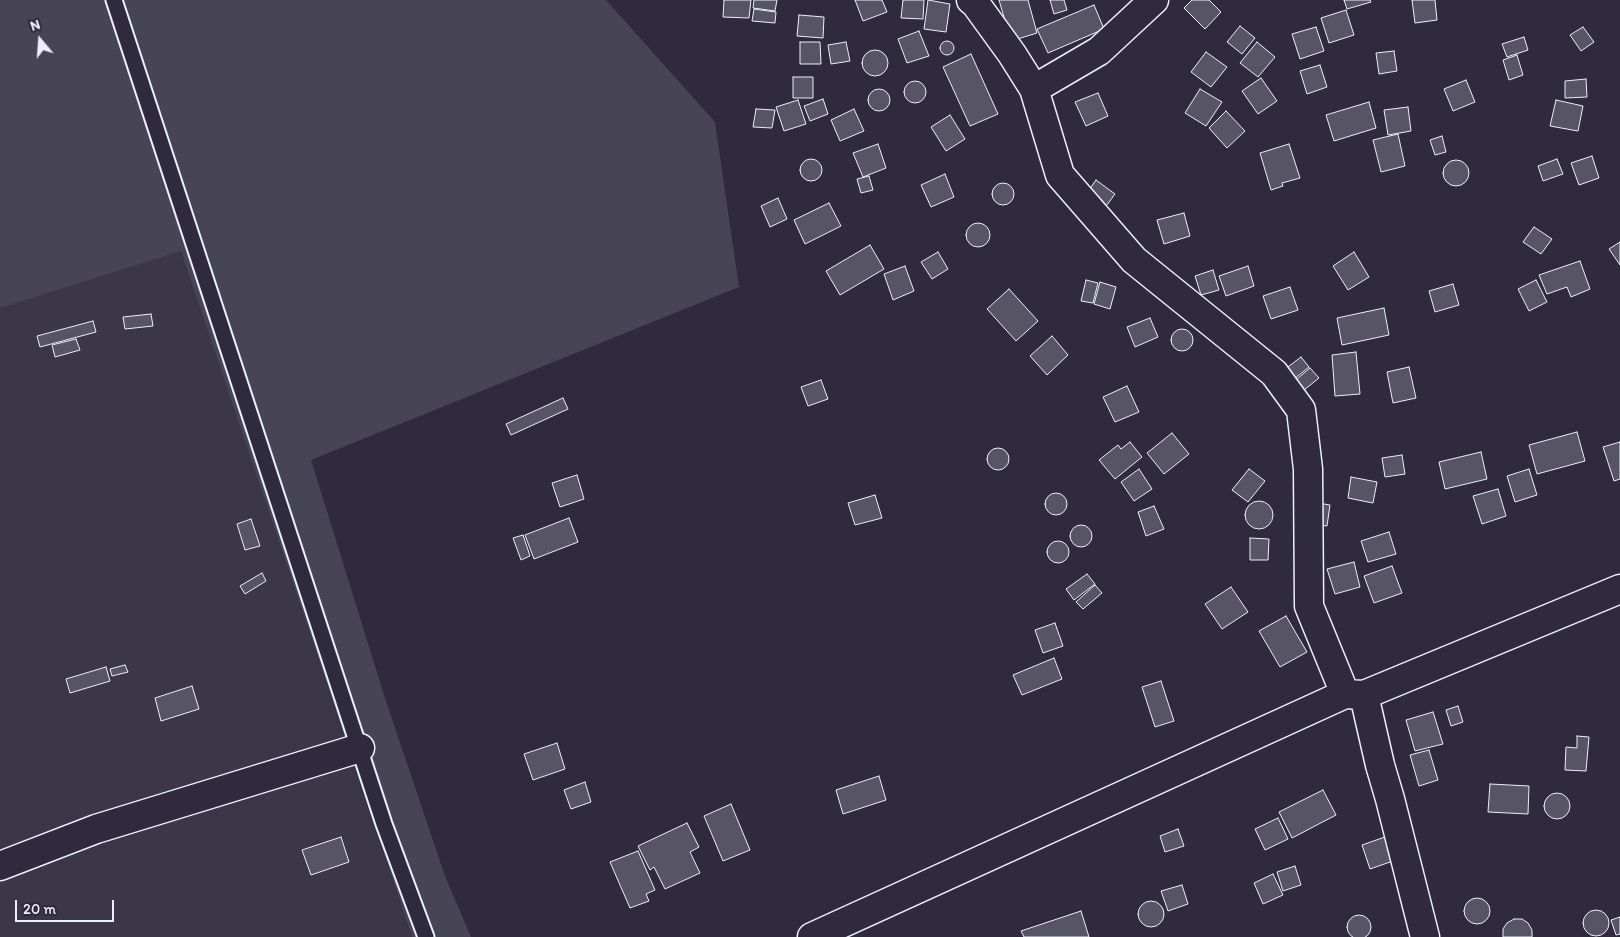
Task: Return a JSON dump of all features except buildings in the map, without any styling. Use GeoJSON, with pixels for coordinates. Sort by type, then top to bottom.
{"type":"FeatureCollection","features":[{"type":"Feature","properties":{"kind":"street"},"geometry":{"type":"LineString","coordinates":[[971,0],[1012,54],[1034,89],[1060,174],[1071,188],[1134,260],[1274,373],[1301,410],[1308,469],[1309,606],[1354,695],[1380,765],[1425,937]]}},
{"type":"Feature","properties":{"kind":"street"},"geometry":{"type":"LineString","coordinates":[[1034,89],[1099,50],[1154,0]]}},
{"type":"Feature","properties":{"kind":"street"},"geometry":{"type":"LineString","coordinates":[[812,937],[1354,695],[1620,589]]}},
{"type":"Feature","properties":{"kind":"street"},"geometry":{"type":"LineString","coordinates":[[0,866],[96,829],[360,748]]}},
{"type":"Feature","properties":{"kind":"lane"},"geometry":{"type":"LineString","coordinates":[[114,0],[384,824],[426,937]]}},
{"type":"Feature","properties":{"kind":"shaded area"},"geometry":{"type":"Polygon","coordinates":[[[0,0],[606,0],[715,122],[739,287],[311,460],[385,698],[445,876],[471,937],[412,937],[181,251],[0,308],[0,0]]]}},
{"type":"Feature","properties":{"kind":"shaded area"},"geometry":{"type":"Polygon","coordinates":[[[181,250],[412,937],[0,937],[0,308],[181,250]]]}}]}
